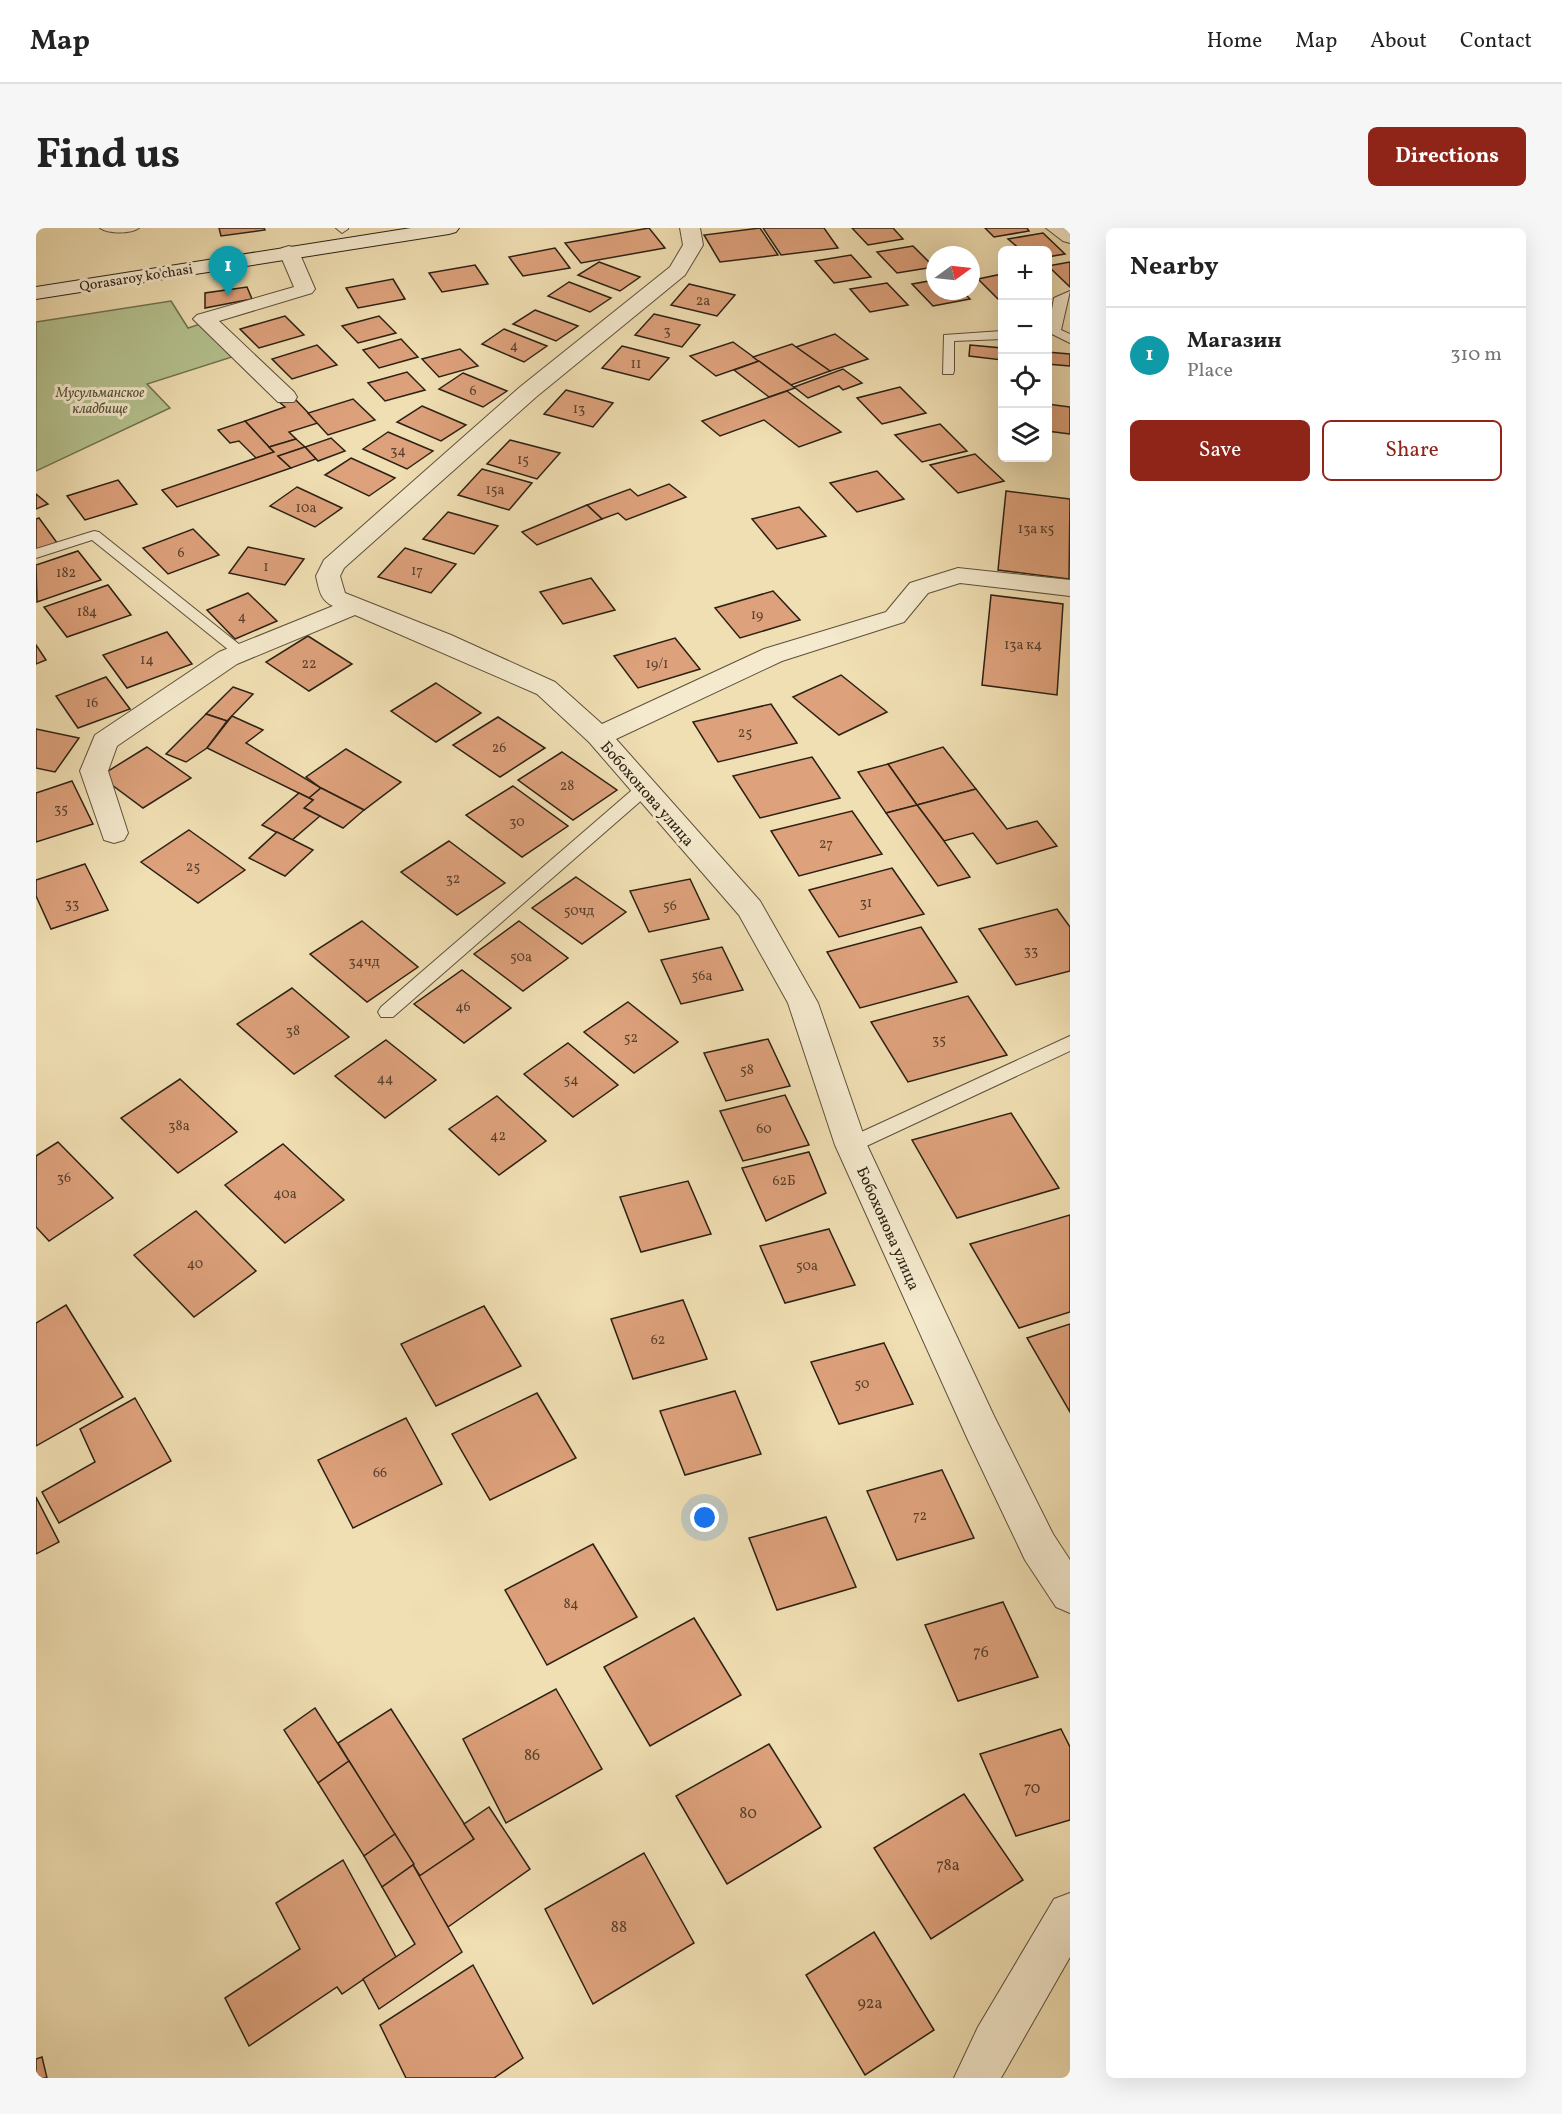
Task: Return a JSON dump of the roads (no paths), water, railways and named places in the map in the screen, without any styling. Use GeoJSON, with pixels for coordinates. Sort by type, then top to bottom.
{"type":"FeatureCollection","features":[{"type":"Feature","properties":{"kind":"street","name":"Qorasaroy ko'chasi"},"geometry":{"type":"LineString","coordinates":[[137,257],[344,228]]}},
{"type":"Feature","properties":{"kind":"street","name":"Qorasaroy ko'chasi"},"geometry":{"type":"LineString","coordinates":[[36,293],[449,228]]}},
{"type":"Feature","properties":{"kind":"street","name":"Бобохонова улица"},"geometry":{"type":"LineString","coordinates":[[690,228],[693,245],[678,271],[528,392],[333,565],[328,576],[334,597],[352,607],[442,640],[546,688],[599,736],[750,908],[803,1003],[851,1145],[995,1458],[1039,1547],[1070,1594]]}},
{"type":"Feature","properties":{"kind":"street"},"geometry":{"type":"LineString","coordinates":[[1056,228],[1070,237]]}},
{"type":"Feature","properties":{"kind":"street"},"geometry":{"type":"LineString","coordinates":[[286,397],[204,319],[303,291],[305,289],[289,252]]}},
{"type":"Feature","properties":{"kind":"street"},"geometry":{"type":"LineString","coordinates":[[599,736],[773,655],[895,617],[919,588],[958,575],[1070,588]]}},
{"type":"Feature","properties":{"kind":"street"},"geometry":{"type":"LineString","coordinates":[[114,833],[94,771],[105,741],[240,652],[352,607]]}},
{"type":"Feature","properties":{"kind":"street"},"geometry":{"type":"LineString","coordinates":[[977,2078],[994,2043],[1070,1914]]}},
{"type":"Feature","properties":{"kind":"lane"},"geometry":{"type":"LineString","coordinates":[[106,228],[133,228]]}},
{"type":"Feature","properties":{"kind":"lane"},"geometry":{"type":"LineString","coordinates":[[1052,329],[1060,298],[1070,296]]}},
{"type":"Feature","properties":{"kind":"lane"},"geometry":{"type":"LineString","coordinates":[[1052,333],[1070,339]]}},
{"type":"Feature","properties":{"kind":"lane"},"geometry":{"type":"LineString","coordinates":[[948,371],[948,338],[998,335]]}},
{"type":"Feature","properties":{"kind":"lane"},"geometry":{"type":"LineString","coordinates":[[36,554],[94,535],[240,652]]}},
{"type":"Feature","properties":{"kind":"lane"},"geometry":{"type":"LineString","coordinates":[[387,1012],[645,788]]}},
{"type":"Feature","properties":{"kind":"lane"},"geometry":{"type":"LineString","coordinates":[[851,1145],[1070,1043]]}},
{"type":"Feature","properties":{"kind":"place","name":"Магазин"},"geometry":{"type":"Point","coordinates":[228,296]}},
{"type":"Feature","properties":{"kind":"park label","name":"Мусульманское кладбище"},"geometry":{"type":"Point","coordinates":[100,400]}}]}
